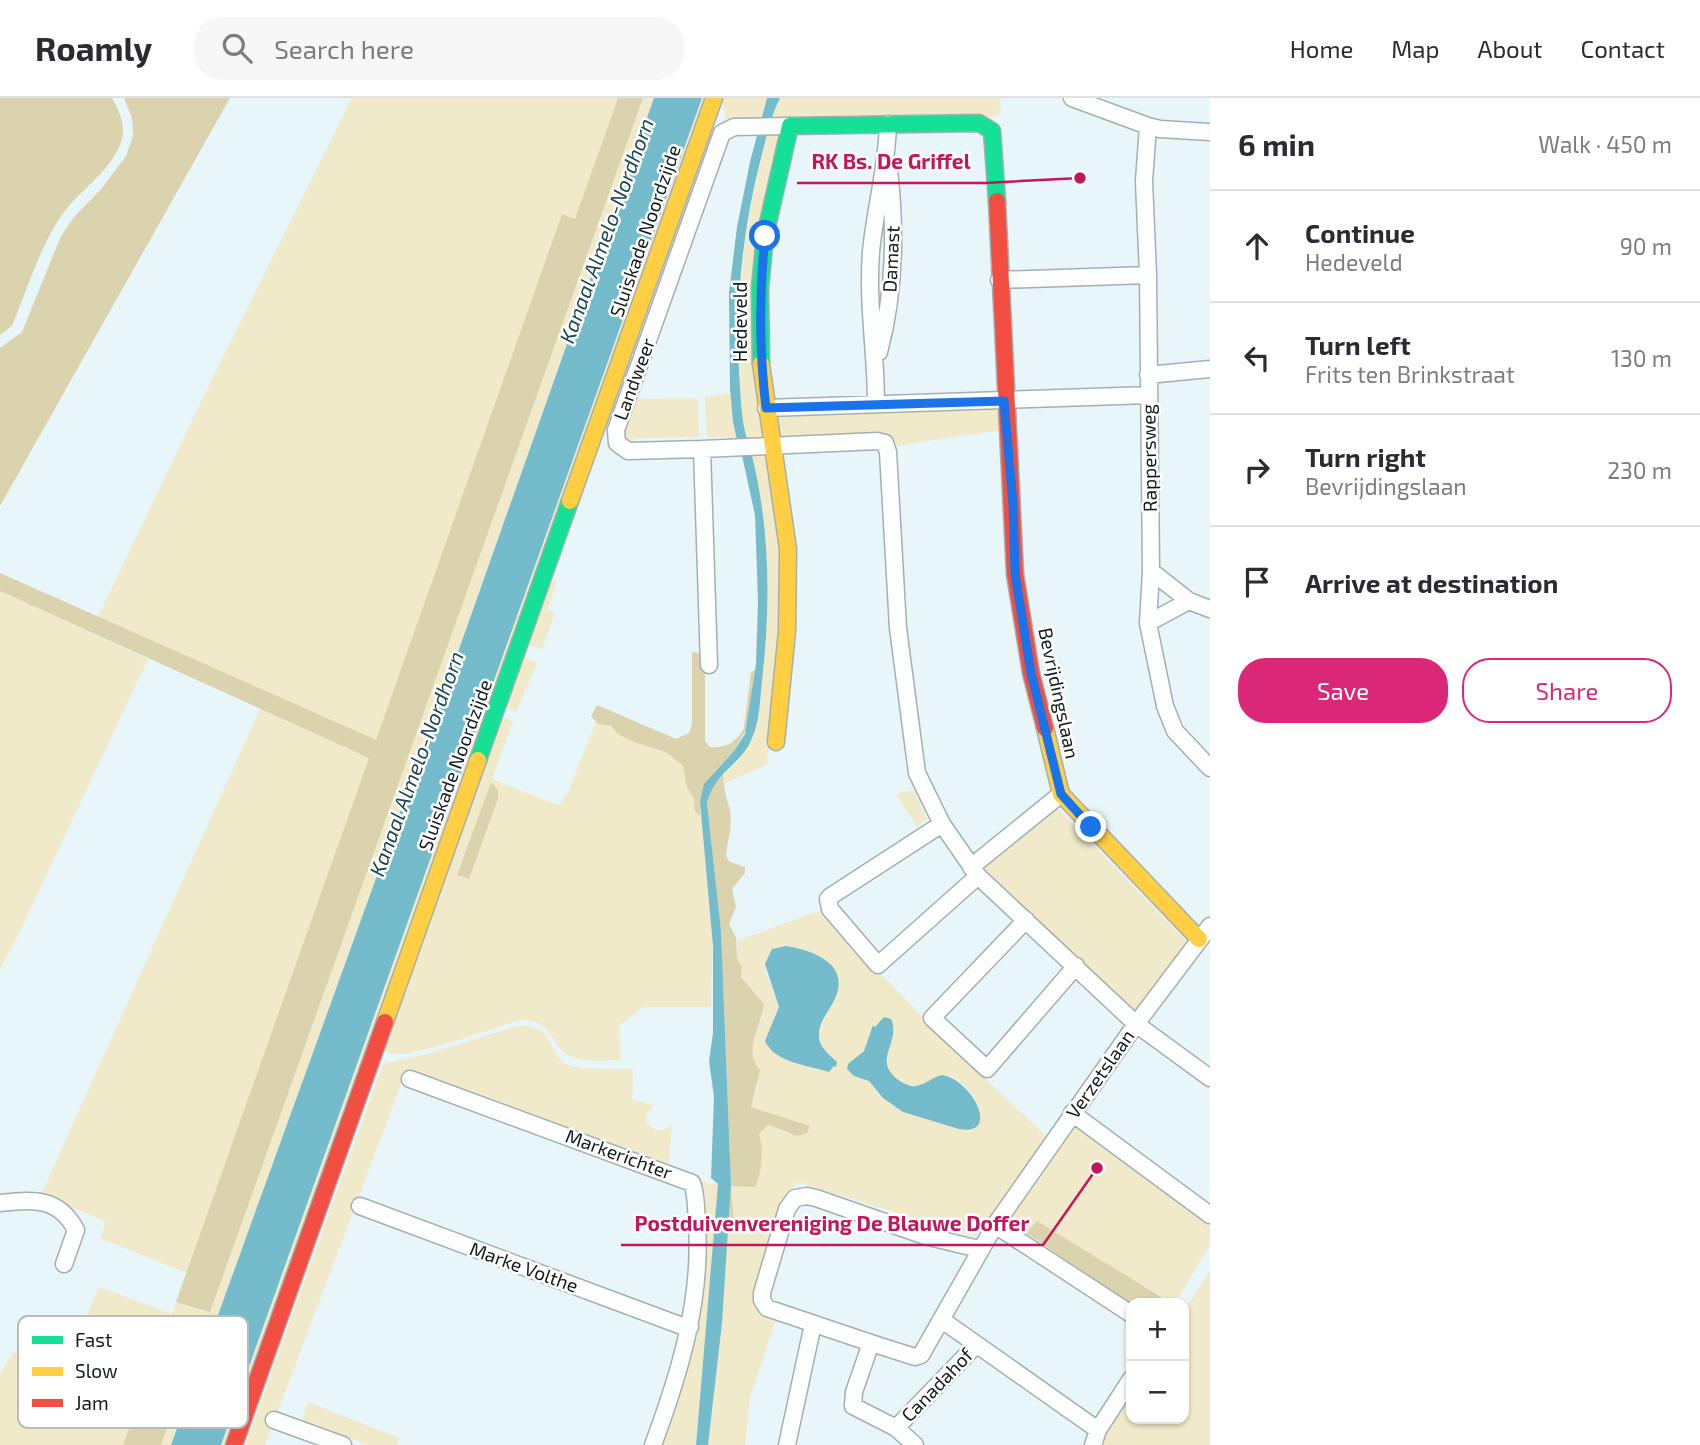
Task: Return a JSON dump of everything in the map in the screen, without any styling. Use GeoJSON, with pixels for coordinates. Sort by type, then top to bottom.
{"type":"FeatureCollection","features":[{"type":"Feature","properties":{"kind":"street","name":"Sluiskade Noordzijde"},"geometry":{"type":"LineString","coordinates":[[248,1406],[714,98]]}},
{"type":"Feature","properties":{"kind":"street"},"geometry":{"type":"LineString","coordinates":[[1072,98],[1154,128],[1210,132]]}},
{"type":"Feature","properties":{"kind":"street"},"geometry":{"type":"LineString","coordinates":[[782,126],[979,123],[992,131],[1004,401]]}},
{"type":"Feature","properties":{"kind":"street","name":"Damast"},"geometry":{"type":"LineString","coordinates":[[876,361],[886,325],[894,256],[894,212],[887,156],[888,124]]}},
{"type":"Feature","properties":{"kind":"street","name":"Landweer"},"geometry":{"type":"LineString","coordinates":[[702,449],[628,451],[617,443],[616,430],[720,136],[733,127],[782,126]]}},
{"type":"Feature","properties":{"kind":"street","name":"Hedeveld"},"geometry":{"type":"LineString","coordinates":[[776,741],[787,631],[788,549],[761,365],[760,288],[782,126]]}},
{"type":"Feature","properties":{"kind":"street","name":"Rappersweg"},"geometry":{"type":"LineString","coordinates":[[1154,128],[1144,181],[1148,275],[1151,571],[1149,623],[1165,706],[1170,719],[1175,730],[1210,768]]}},
{"type":"Feature","properties":{"kind":"street","name":"Damast"},"geometry":{"type":"LineString","coordinates":[[876,403],[876,361],[871,323],[871,255],[876,210],[887,156]]}},
{"type":"Feature","properties":{"kind":"street"},"geometry":{"type":"LineString","coordinates":[[999,280],[1148,275]]}},
{"type":"Feature","properties":{"kind":"street"},"geometry":{"type":"LineString","coordinates":[[1148,375],[1210,369]]}},
{"type":"Feature","properties":{"kind":"street"},"geometry":{"type":"LineString","coordinates":[[766,408],[1149,395]]}},
{"type":"Feature","properties":{"kind":"street","name":"Bevrijdingslaan"},"geometry":{"type":"LineString","coordinates":[[1004,401],[1013,504],[1015,574],[1031,673],[1061,794],[1205,933]]}},
{"type":"Feature","properties":{"kind":"street"},"geometry":{"type":"LineString","coordinates":[[709,665],[702,449],[771,444],[884,443],[888,452],[898,628],[917,773],[942,824],[974,872],[1136,1024],[1210,1078]]}},
{"type":"Feature","properties":{"kind":"street"},"geometry":{"type":"LineString","coordinates":[[1151,571],[1189,601],[1210,609]]}},
{"type":"Feature","properties":{"kind":"street"},"geometry":{"type":"LineString","coordinates":[[1149,623],[1189,601]]}},
{"type":"Feature","properties":{"kind":"street"},"geometry":{"type":"LineString","coordinates":[[942,824],[828,899],[827,904],[878,965],[974,872],[1061,794]]}},
{"type":"Feature","properties":{"kind":"street"},"geometry":{"type":"LineString","coordinates":[[1026,920],[932,1018],[987,1069],[1076,966]]}},
{"type":"Feature","properties":{"kind":"street","name":"Verzetslaan"},"geometry":{"type":"LineString","coordinates":[[995,1226],[1072,1113],[1205,933]]}},
{"type":"Feature","properties":{"kind":"street","name":"Markerichter"},"geometry":{"type":"LineString","coordinates":[[410,1079],[692,1183],[698,1237],[690,1327],[653,1445]]}},
{"type":"Feature","properties":{"kind":"street"},"geometry":{"type":"LineString","coordinates":[[1072,1113],[1210,1215]]}},
{"type":"Feature","properties":{"kind":"street"},"geometry":{"type":"LineString","coordinates":[[870,1343],[767,1308],[762,1300],[787,1209],[794,1198],[807,1196],[925,1236],[979,1249]]}},
{"type":"Feature","properties":{"kind":"street"},"geometry":{"type":"LineString","coordinates":[[0,1203],[34,1199],[65,1214],[76,1230],[64,1264]]}},
{"type":"Feature","properties":{"kind":"street","name":"Marke Volthe"},"geometry":{"type":"LineString","coordinates":[[360,1206],[690,1327]]}},
{"type":"Feature","properties":{"kind":"street"},"geometry":{"type":"LineString","coordinates":[[995,1226],[1126,1310]]}},
{"type":"Feature","properties":{"kind":"street","name":"Canadahof"},"geometry":{"type":"LineString","coordinates":[[942,1320],[976,1345],[896,1428],[853,1406],[854,1392],[870,1343],[915,1357],[921,1355],[979,1249],[995,1226]]}},
{"type":"Feature","properties":{"kind":"street"},"geometry":{"type":"LineString","coordinates":[[787,1445],[813,1324]]}},
{"type":"Feature","properties":{"kind":"street"},"geometry":{"type":"LineString","coordinates":[[976,1345],[1095,1437],[1126,1387]]}},
{"type":"Feature","properties":{"kind":"street"},"geometry":{"type":"LineString","coordinates":[[274,1420],[343,1445]]}},
{"type":"Feature","properties":{"kind":"street","name":"Sluiskade Noordzijde"},"geometry":{"type":"LineString","coordinates":[[234,1445],[240,1428]]}},
{"type":"Feature","properties":{"kind":"street"},"geometry":{"type":"LineString","coordinates":[[896,1428],[915,1445]]}},
{"type":"Feature","properties":{"kind":"shaded area"},"geometry":{"type":"Polygon","coordinates":[[[0,98],[112,98],[120,116],[123,134],[111,162],[75,199],[54,227],[38,259],[12,326],[0,335],[0,98]]]}},
{"type":"Feature","properties":{"kind":"shaded area"},"geometry":{"type":"Polygon","coordinates":[[[124,98],[230,98],[0,506],[0,348],[22,332],[61,236],[126,156],[133,136],[132,118],[124,98]]]}},
{"type":"Feature","properties":{"kind":"shaded area"},"geometry":{"type":"Polygon","coordinates":[[[352,98],[618,98],[575,220],[562,214],[376,741],[98,617],[213,377],[352,98]]]}},
{"type":"Feature","properties":{"kind":"shaded area"},"geometry":{"type":"Polygon","coordinates":[[[618,98],[643,98],[210,1312],[176,1302],[369,758],[0,591],[0,573],[376,740],[562,214],[575,219],[618,98]]]}},
{"type":"Feature","properties":{"kind":"shaded area"},"geometry":{"type":"Polygon","coordinates":[[[643,98],[654,98],[463,638],[218,1316],[87,1316],[99,1287],[172,1314],[176,1302],[210,1311],[643,98]]]}},
{"type":"Feature","properties":{"kind":"shaded area"},"geometry":{"type":"Polygon","coordinates":[[[702,98],[710,98],[248,1392],[248,1369],[702,98]]]}},
{"type":"Feature","properties":{"kind":"shaded area"},"geometry":{"type":"Polygon","coordinates":[[[722,98],[767,98],[761,120],[726,124],[722,98]]]}},
{"type":"Feature","properties":{"kind":"shaded area"},"geometry":{"type":"Polygon","coordinates":[[[780,98],[1001,98],[1001,109],[999,114],[993,117],[771,121],[780,98]]]}},
{"type":"Feature","properties":{"kind":"shaded area"},"geometry":{"type":"Polygon","coordinates":[[[769,129],[782,130],[771,180],[762,439],[747,439],[739,389],[740,300],[745,243],[769,129]]]}},
{"type":"Feature","properties":{"kind":"shaded area"},"geometry":{"type":"Polygon","coordinates":[[[637,385],[638,399],[698,398],[699,437],[634,438],[633,444],[624,442],[621,430],[637,385]]]}},
{"type":"Feature","properties":{"kind":"shaded area"},"geometry":{"type":"Polygon","coordinates":[[[731,393],[737,440],[729,441],[728,437],[707,438],[705,397],[731,393]]]}},
{"type":"Feature","properties":{"kind":"shaded area"},"geometry":{"type":"Polygon","coordinates":[[[994,407],[999,412],[1001,430],[894,446],[890,436],[780,436],[776,413],[994,407]]]}},
{"type":"Feature","properties":{"kind":"shaded area"},"geometry":{"type":"Polygon","coordinates":[[[764,450],[783,561],[767,765],[723,784],[723,773],[752,736],[760,711],[767,625],[767,567],[762,509],[751,452],[764,450]]]}},
{"type":"Feature","properties":{"kind":"shaded area"},"geometry":{"type":"Polygon","coordinates":[[[547,579],[557,582],[547,610],[555,613],[542,649],[523,643],[547,579]]]}},
{"type":"Feature","properties":{"kind":"shaded area"},"geometry":{"type":"Polygon","coordinates":[[[0,591],[148,659],[0,969],[0,591]]]}},
{"type":"Feature","properties":{"kind":"shaded area"},"geometry":{"type":"Polygon","coordinates":[[[692,652],[703,654],[705,741],[710,747],[721,747],[730,743],[744,728],[751,672],[755,670],[747,728],[734,751],[712,775],[700,802],[700,816],[695,811],[694,798],[687,787],[683,765],[665,752],[629,740],[611,726],[598,724],[591,716],[597,705],[676,739],[689,733],[692,724],[692,652]]]}},
{"type":"Feature","properties":{"kind":"shaded area"},"geometry":{"type":"Polygon","coordinates":[[[520,656],[537,663],[516,712],[502,706],[520,656]]]}},
{"type":"Feature","properties":{"kind":"shaded area"},"geometry":{"type":"Polygon","coordinates":[[[260,709],[369,758],[187,1273],[100,1238],[106,1221],[41,1195],[260,709]]]}},
{"type":"Feature","properties":{"kind":"shaded area"},"geometry":{"type":"Polygon","coordinates":[[[600,711],[683,756],[700,802],[713,927],[711,1007],[643,1007],[619,1026],[621,1060],[588,1060],[570,1056],[542,1026],[523,1019],[418,1051],[403,1054],[389,1052],[384,1047],[499,716],[513,721],[492,779],[555,804],[560,804],[567,795],[600,711]],[[491,782],[457,874],[469,879],[498,799],[491,782]]]}},
{"type":"Feature","properties":{"kind":"shaded area"},"geometry":{"type":"Polygon","coordinates":[[[723,773],[731,817],[726,856],[730,862],[745,867],[745,873],[732,889],[736,907],[729,924],[736,938],[737,958],[742,967],[741,977],[764,1004],[754,1038],[753,1054],[760,1070],[751,1107],[810,1126],[807,1133],[797,1136],[768,1125],[759,1134],[762,1161],[755,1187],[731,1186],[734,1224],[729,1224],[731,1185],[721,930],[707,803],[711,788],[723,773]]]}},
{"type":"Feature","properties":{"kind":"shaded area"},"geometry":{"type":"Polygon","coordinates":[[[491,782],[498,790],[498,799],[469,879],[457,875],[491,782]]]}},
{"type":"Feature","properties":{"kind":"shaded area"},"geometry":{"type":"Polygon","coordinates":[[[914,790],[927,819],[917,827],[896,794],[914,790]]]}},
{"type":"Feature","properties":{"kind":"shaded area"},"geometry":{"type":"Polygon","coordinates":[[[1055,805],[1187,942],[1135,1012],[981,866],[1055,805]]]}},
{"type":"Feature","properties":{"kind":"shaded area"},"geometry":{"type":"Polygon","coordinates":[[[824,909],[877,970],[959,1054],[1046,1136],[975,1237],[797,1182],[789,1194],[757,1291],[777,1316],[750,1398],[745,1445],[708,1445],[722,1323],[731,1185],[755,1187],[762,1160],[759,1134],[768,1125],[788,1134],[810,1126],[751,1107],[757,1088],[753,1055],[754,1033],[763,1017],[764,1005],[741,976],[737,941],[824,909]],[[786,946],[772,949],[766,972],[779,1007],[771,1026],[835,1061],[822,1047],[819,1033],[839,983],[838,975],[808,951],[786,946]],[[881,1023],[873,1026],[864,1051],[856,1059],[851,1073],[869,1081],[883,1098],[980,1108],[972,1094],[951,1077],[941,1076],[920,1085],[909,1086],[893,1076],[887,1057],[894,1028],[881,1023]]]}},
{"type":"Feature","properties":{"kind":"shaded area"},"geometry":{"type":"Polygon","coordinates":[[[517,1026],[540,1030],[562,1061],[571,1066],[633,1069],[632,1100],[654,1105],[646,1115],[647,1124],[658,1131],[667,1129],[672,1123],[669,1162],[666,1166],[417,1072],[405,1074],[265,1445],[245,1445],[383,1064],[428,1054],[517,1026]]]}},
{"type":"Feature","properties":{"kind":"shaded area"},"geometry":{"type":"Polygon","coordinates":[[[1073,1120],[1210,1221],[1210,1245],[1178,1298],[1166,1298],[1122,1275],[1037,1222],[1026,1233],[1006,1219],[1073,1120]]]}},
{"type":"Feature","properties":{"kind":"shaded area"},"geometry":{"type":"Polygon","coordinates":[[[696,1177],[709,1184],[718,1184],[696,1445],[659,1445],[699,1315],[706,1202],[705,1191],[696,1177]]]}},
{"type":"Feature","properties":{"kind":"shaded area"},"geometry":{"type":"Polygon","coordinates":[[[1037,1221],[1163,1298],[1126,1298],[1126,1301],[1026,1233],[1037,1221]]]}},
{"type":"Feature","properties":{"kind":"shaded area"},"geometry":{"type":"Polygon","coordinates":[[[1210,1270],[1210,1445],[1101,1445],[1126,1400],[1126,1424],[1189,1424],[1189,1304],[1210,1270]]]}},
{"type":"Feature","properties":{"kind":"shaded area"},"geometry":{"type":"Polygon","coordinates":[[[14,1351],[18,1353],[18,1428],[130,1428],[123,1445],[0,1445],[0,1374],[14,1351]]]}},
{"type":"Feature","properties":{"kind":"shaded area"},"geometry":{"type":"Polygon","coordinates":[[[308,1402],[399,1438],[397,1445],[368,1445],[302,1420],[308,1402]]]}},
{"type":"Feature","properties":{"kind":"shaded area"},"geometry":{"type":"Polygon","coordinates":[[[129,1428],[167,1428],[161,1445],[123,1445],[129,1428]]]}},
{"type":"Feature","properties":{"kind":"shaded area"},"geometry":{"type":"Polygon","coordinates":[[[167,1428],[177,1428],[171,1445],[161,1445],[167,1428]]]}},
{"type":"Feature","properties":{"kind":"shaded area"},"geometry":{"type":"Polygon","coordinates":[[[227,1428],[235,1428],[229,1445],[221,1445],[227,1428]]]}},
{"type":"Feature","properties":{"kind":"water","name":"Kanaal Almelo-Nordhorn"},"geometry":{"type":"Polygon","coordinates":[[[654,98],[702,98],[248,1369],[248,1316],[218,1316],[463,638],[654,98]]]}},
{"type":"Feature","properties":{"kind":"water"},"geometry":{"type":"Polygon","coordinates":[[[767,98],[780,98],[755,183],[741,269],[738,357],[742,413],[747,439],[737,440],[730,388],[729,293],[737,227],[767,98]]]}},
{"type":"Feature","properties":{"kind":"water"},"geometry":{"type":"Polygon","coordinates":[[[741,451],[751,452],[762,508],[767,565],[767,623],[755,731],[742,755],[716,782],[707,803],[721,930],[731,1185],[722,1323],[708,1445],[696,1445],[718,1184],[711,1178],[714,1097],[709,1061],[713,1033],[713,946],[700,802],[704,784],[734,751],[745,734],[756,664],[758,601],[755,515],[741,451]]]}},
{"type":"Feature","properties":{"kind":"water"},"geometry":{"type":"Polygon","coordinates":[[[786,946],[807,951],[826,960],[837,975],[839,985],[836,996],[819,1031],[821,1045],[837,1062],[836,1067],[829,1072],[784,1059],[765,1041],[779,1007],[765,964],[772,949],[786,946]]]}},
{"type":"Feature","properties":{"kind":"water"},"geometry":{"type":"Polygon","coordinates":[[[884,1017],[891,1019],[893,1027],[887,1059],[891,1074],[912,1086],[942,1075],[953,1079],[964,1087],[978,1107],[978,1125],[972,1129],[959,1129],[903,1112],[883,1098],[869,1081],[854,1076],[847,1069],[848,1064],[864,1051],[873,1025],[875,1027],[884,1017]]]}},
{"type":"Feature","properties":{"kind":"water"},"geometry":{"type":"Polygon","coordinates":[[[177,1428],[227,1428],[221,1445],[171,1445],[177,1428]]]}},
{"type":"Feature","properties":{"kind":"traffic: fast"},"geometry":{"type":"LineString","coordinates":[[761,364],[760,288],[765,236],[790,126],[979,123],[992,131],[997,201]]}},
{"type":"Feature","properties":{"kind":"traffic: fast"},"geometry":{"type":"LineString","coordinates":[[478,760],[570,501]]}},
{"type":"Feature","properties":{"kind":"traffic: slow"},"geometry":{"type":"LineString","coordinates":[[570,501],[714,98]]}},
{"type":"Feature","properties":{"kind":"traffic: slow"},"geometry":{"type":"LineString","coordinates":[[761,364],[788,549],[787,631],[776,742]]}},
{"type":"Feature","properties":{"kind":"traffic: slow"},"geometry":{"type":"LineString","coordinates":[[1045,728],[1061,794],[1199,939]]}},
{"type":"Feature","properties":{"kind":"traffic: slow"},"geometry":{"type":"LineString","coordinates":[[385,1022],[478,760]]}},
{"type":"Feature","properties":{"kind":"traffic: jam"},"geometry":{"type":"LineString","coordinates":[[997,201],[1015,574],[1031,673],[1045,728]]}},
{"type":"Feature","properties":{"kind":"traffic: jam"},"geometry":{"type":"LineString","coordinates":[[248,1406],[385,1022]]}},
{"type":"Feature","properties":{"kind":"traffic: jam"},"geometry":{"type":"LineString","coordinates":[[234,1445],[240,1428]]}},
{"type":"Feature","properties":{"kind":"place","name":"RK Bs. De Griffel"},"geometry":{"type":"Point","coordinates":[1080,178]}},
{"type":"Feature","properties":{"kind":"place","name":"Postduivenvereniging De Blauwe Doffer"},"geometry":{"type":"Point","coordinates":[1097,1168]}},
{"type":"Feature","properties":{"kind":"route"},"geometry":{"type":"LineString","coordinates":[[765,236],[760,288],[761,365],[766,408],[1004,401],[1013,504],[1015,574],[1031,673],[1061,794],[1091,827]]}}]}
